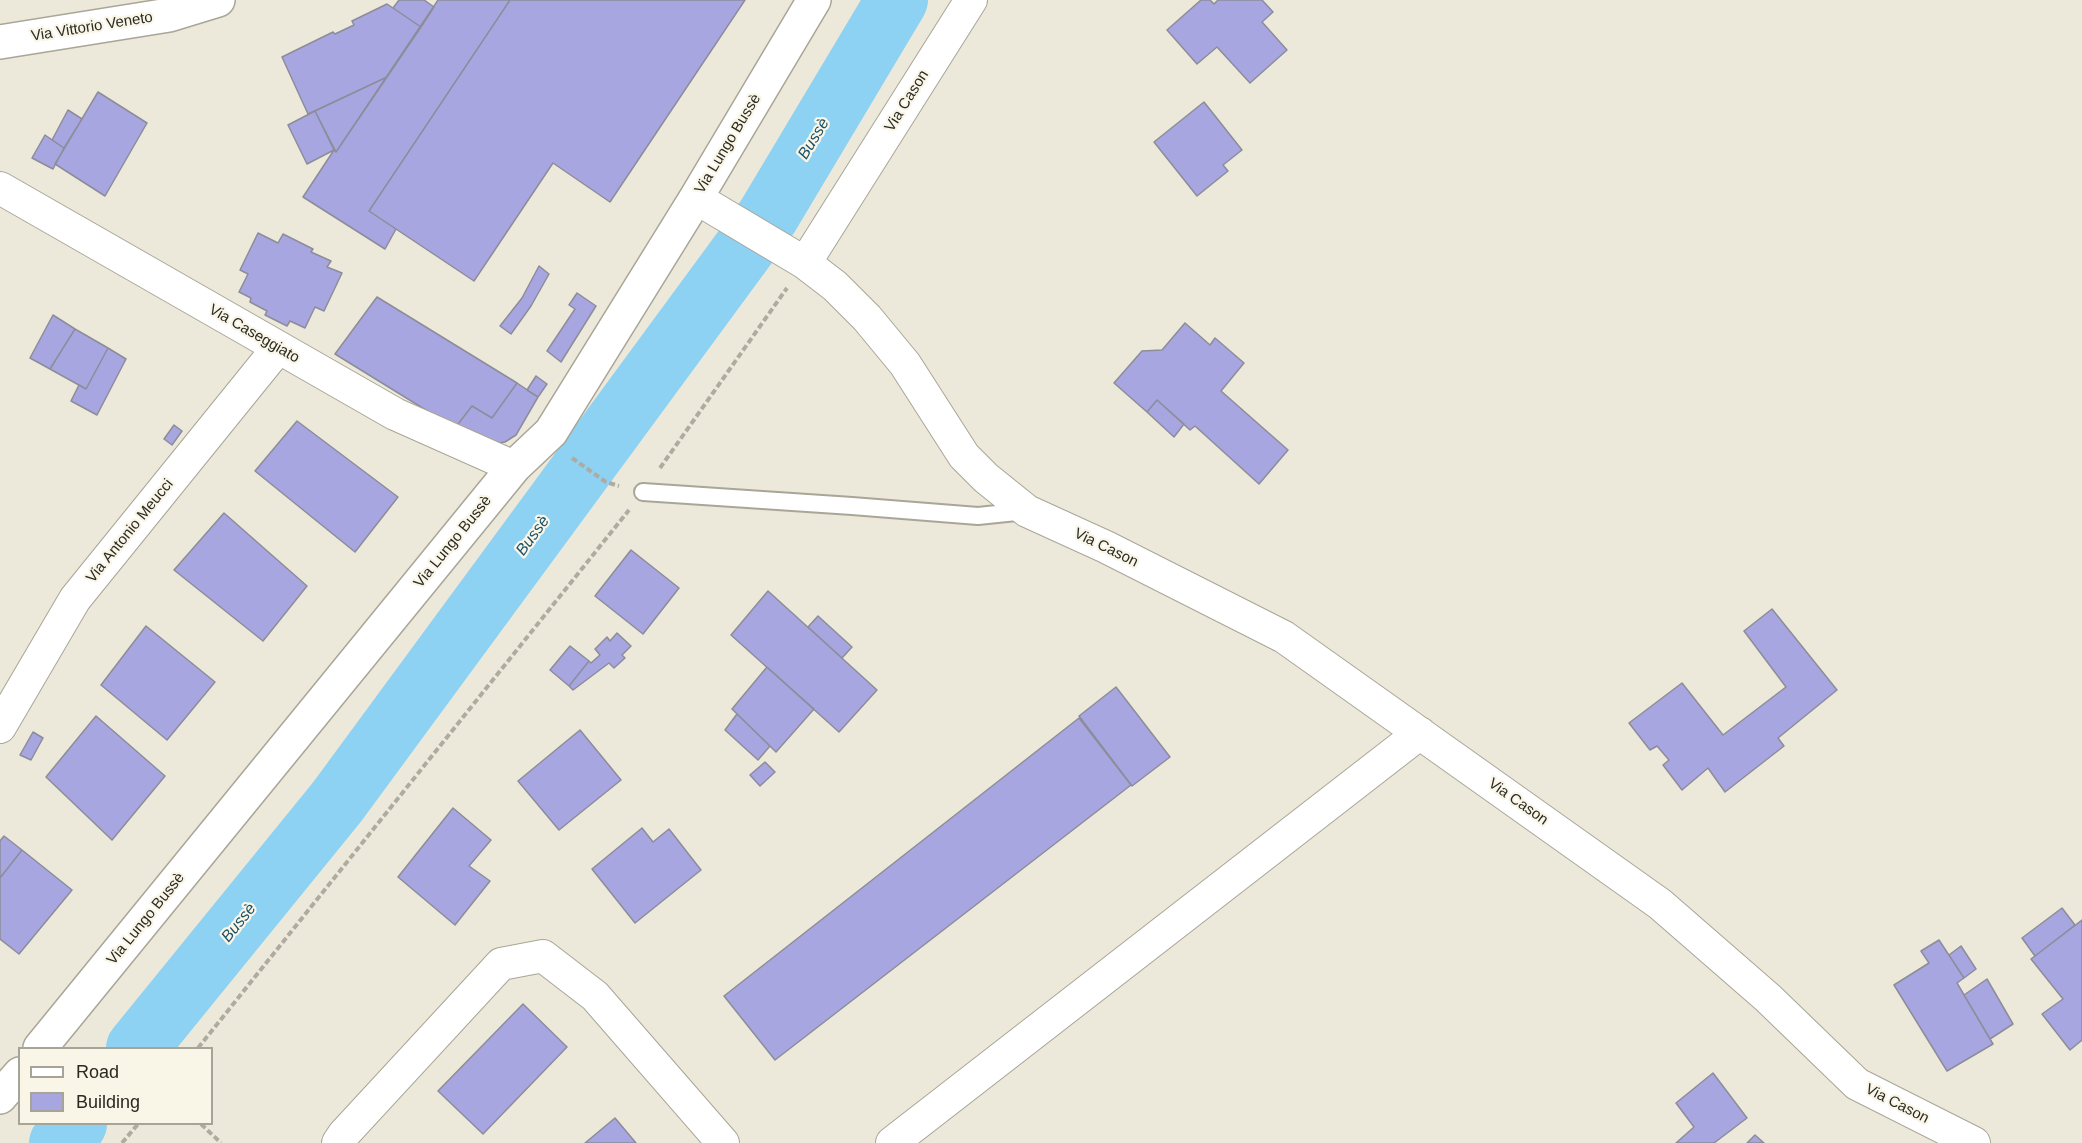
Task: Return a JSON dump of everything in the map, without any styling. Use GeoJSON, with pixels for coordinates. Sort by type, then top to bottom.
{"type":"FeatureCollection","features":[{"type":"Feature","properties":{"kind":"main road","name":"Via Vittorio Veneto"},"geometry":{"type":"LineString","coordinates":[[0,42],[169,15],[218,0]]}},
{"type":"Feature","properties":{"kind":"main road","name":"Via Lungo Bussè"},"geometry":{"type":"LineString","coordinates":[[41,1047],[514,468],[551,432],[696,198],[814,0]]}},
{"type":"Feature","properties":{"kind":"main road"},"geometry":{"type":"LineString","coordinates":[[0,1097],[18,1076]]}},
{"type":"Feature","properties":{"kind":"street","name":"Via Cason"},"geometry":{"type":"LineString","coordinates":[[971,0],[805,263],[835,286],[867,318],[905,364],[964,456],[986,478],[1027,511],[1106,547],[1284,637],[1660,904],[1768,998],[1857,1084],[1974,1143]]}},
{"type":"Feature","properties":{"kind":"street","name":"Via Caseggiato"},"geometry":{"type":"LineString","coordinates":[[0,188],[395,414],[514,468]]}},
{"type":"Feature","properties":{"kind":"street"},"geometry":{"type":"LineString","coordinates":[[696,198],[805,263]]}},
{"type":"Feature","properties":{"kind":"street","name":"Via Antonio Meucci"},"geometry":{"type":"LineString","coordinates":[[0,727],[75,599],[278,348]]}},
{"type":"Feature","properties":{"kind":"street"},"geometry":{"type":"LineString","coordinates":[[892,1143],[1420,733]]}},
{"type":"Feature","properties":{"kind":"street"},"geometry":{"type":"LineString","coordinates":[[338,1143],[501,964],[543,956],[595,996],[723,1143]]}},
{"type":"Feature","properties":{"kind":"lane"},"geometry":{"type":"LineString","coordinates":[[643,492],[978,516],[1027,511]]}},
{"type":"Feature","properties":{"kind":"path"},"geometry":{"type":"LineString","coordinates":[[199,1047],[643,492],[805,263]]}},
{"type":"Feature","properties":{"kind":"path"},"geometry":{"type":"LineString","coordinates":[[551,432],[561,450],[606,482],[643,492]]}},
{"type":"Feature","properties":{"kind":"path"},"geometry":{"type":"LineString","coordinates":[[122,1143],[137,1125]]}},
{"type":"Feature","properties":{"kind":"path"},"geometry":{"type":"LineString","coordinates":[[202,1125],[221,1143]]}},
{"type":"Feature","properties":{"kind":"building"},"geometry":{"type":"Polygon","coordinates":[[[399,0],[424,0],[434,7],[421,27],[393,8],[399,0]]]}},
{"type":"Feature","properties":{"kind":"building"},"geometry":{"type":"Polygon","coordinates":[[[438,0],[510,0],[369,211],[396,229],[385,249],[303,197],[438,0]]]}},
{"type":"Feature","properties":{"kind":"building"},"geometry":{"type":"Polygon","coordinates":[[[510,0],[745,0],[610,202],[553,163],[474,281],[369,211],[510,0]]]}},
{"type":"Feature","properties":{"kind":"building"},"geometry":{"type":"Polygon","coordinates":[[[1201,0],[1210,0],[1214,4],[1218,0],[1262,0],[1273,12],[1262,22],[1287,50],[1250,83],[1217,47],[1197,64],[1167,30],[1201,0]]]}},
{"type":"Feature","properties":{"kind":"building"},"geometry":{"type":"Polygon","coordinates":[[[387,4],[421,27],[387,77],[308,114],[282,57],[333,32],[335,34],[354,25],[352,21],[387,4]]]}},
{"type":"Feature","properties":{"kind":"building"},"geometry":{"type":"Polygon","coordinates":[[[387,77],[336,152],[315,111],[387,77]]]}},
{"type":"Feature","properties":{"kind":"building"},"geometry":{"type":"Polygon","coordinates":[[[98,92],[147,123],[105,196],[55,164],[98,92]]]}},
{"type":"Feature","properties":{"kind":"building"},"geometry":{"type":"Polygon","coordinates":[[[1204,102],[1242,150],[1223,165],[1228,171],[1197,196],[1154,142],[1204,102]]]}},
{"type":"Feature","properties":{"kind":"building"},"geometry":{"type":"Polygon","coordinates":[[[68,110],[82,119],[64,148],[52,140],[68,110]]]}},
{"type":"Feature","properties":{"kind":"building"},"geometry":{"type":"Polygon","coordinates":[[[315,111],[334,150],[307,164],[288,125],[315,111]]]}},
{"type":"Feature","properties":{"kind":"building"},"geometry":{"type":"Polygon","coordinates":[[[45,135],[64,148],[53,169],[32,158],[45,135]]]}},
{"type":"Feature","properties":{"kind":"building"},"geometry":{"type":"Polygon","coordinates":[[[258,233],[278,243],[283,234],[313,249],[311,252],[331,261],[327,267],[342,273],[324,311],[315,307],[305,328],[290,321],[287,326],[265,315],[267,311],[250,302],[251,298],[239,292],[248,274],[240,270],[258,233]]]}},
{"type":"Feature","properties":{"kind":"building"},"geometry":{"type":"Polygon","coordinates":[[[539,266],[549,274],[531,306],[511,334],[500,326],[522,298],[539,266]]]}},
{"type":"Feature","properties":{"kind":"building"},"geometry":{"type":"Polygon","coordinates":[[[577,293],[596,306],[561,362],[547,351],[575,309],[569,305],[577,293]]]}},
{"type":"Feature","properties":{"kind":"building"},"geometry":{"type":"Polygon","coordinates":[[[377,297],[517,383],[492,418],[472,406],[455,428],[335,354],[377,297]]]}},
{"type":"Feature","properties":{"kind":"building"},"geometry":{"type":"Polygon","coordinates":[[[53,315],[75,329],[50,369],[30,358],[53,315]]]}},
{"type":"Feature","properties":{"kind":"building"},"geometry":{"type":"Polygon","coordinates":[[[1185,323],[1210,345],[1215,338],[1244,363],[1221,391],[1288,450],[1259,484],[1195,426],[1190,430],[1157,400],[1147,412],[1114,383],[1142,351],[1162,350],[1185,323]]]}},
{"type":"Feature","properties":{"kind":"building"},"geometry":{"type":"Polygon","coordinates":[[[75,329],[108,348],[86,389],[50,369],[75,329]]]}},
{"type":"Feature","properties":{"kind":"building"},"geometry":{"type":"Polygon","coordinates":[[[108,348],[126,359],[97,415],[71,401],[79,385],[86,389],[108,348]]]}},
{"type":"Feature","properties":{"kind":"building"},"geometry":{"type":"Polygon","coordinates":[[[536,376],[547,384],[538,397],[527,390],[536,376]]]}},
{"type":"Feature","properties":{"kind":"building"},"geometry":{"type":"Polygon","coordinates":[[[517,383],[538,397],[516,435],[505,442],[490,444],[455,428],[472,406],[492,418],[517,383]]]}},
{"type":"Feature","properties":{"kind":"building"},"geometry":{"type":"Polygon","coordinates":[[[1157,400],[1184,424],[1174,437],[1147,412],[1157,400]]]}},
{"type":"Feature","properties":{"kind":"building"},"geometry":{"type":"Polygon","coordinates":[[[297,421],[398,497],[355,552],[255,471],[297,421]]]}},
{"type":"Feature","properties":{"kind":"building"},"geometry":{"type":"Polygon","coordinates":[[[174,425],[182,431],[172,445],[164,439],[174,425]]]}},
{"type":"Feature","properties":{"kind":"building"},"geometry":{"type":"Polygon","coordinates":[[[224,513],[307,586],[263,641],[174,570],[224,513]]]}},
{"type":"Feature","properties":{"kind":"building"},"geometry":{"type":"Polygon","coordinates":[[[631,550],[679,588],[643,634],[595,596],[631,550]]]}},
{"type":"Feature","properties":{"kind":"building"},"geometry":{"type":"Polygon","coordinates":[[[768,591],[877,690],[839,732],[731,635],[768,591]]]}},
{"type":"Feature","properties":{"kind":"building"},"geometry":{"type":"Polygon","coordinates":[[[1772,609],[1837,690],[1778,738],[1784,746],[1725,792],[1708,768],[1682,790],[1663,765],[1669,760],[1657,746],[1650,750],[1629,723],[1682,683],[1723,735],[1786,687],[1744,631],[1772,609]]]}},
{"type":"Feature","properties":{"kind":"building"},"geometry":{"type":"Polygon","coordinates":[[[818,616],[852,647],[842,658],[808,627],[818,616]]]}},
{"type":"Feature","properties":{"kind":"building"},"geometry":{"type":"Polygon","coordinates":[[[146,626],[215,682],[167,740],[101,685],[146,626]]]}},
{"type":"Feature","properties":{"kind":"building"},"geometry":{"type":"Polygon","coordinates":[[[617,633],[631,646],[622,655],[625,658],[614,668],[609,663],[573,690],[569,686],[589,661],[591,663],[600,655],[595,649],[607,637],[610,641],[617,633]]]}},
{"type":"Feature","properties":{"kind":"building"},"geometry":{"type":"Polygon","coordinates":[[[570,646],[589,661],[569,686],[550,670],[570,646]]]}},
{"type":"Feature","properties":{"kind":"building"},"geometry":{"type":"Polygon","coordinates":[[[767,667],[814,709],[776,752],[732,709],[767,667]]]}},
{"type":"Feature","properties":{"kind":"building"},"geometry":{"type":"Polygon","coordinates":[[[1116,687],[1170,757],[1132,786],[1079,716],[1116,687]]]}},
{"type":"Feature","properties":{"kind":"building"},"geometry":{"type":"Polygon","coordinates":[[[737,714],[770,746],[758,760],[725,730],[737,714]]]}},
{"type":"Feature","properties":{"kind":"building"},"geometry":{"type":"Polygon","coordinates":[[[96,716],[165,776],[112,840],[46,777],[96,716]]]}},
{"type":"Feature","properties":{"kind":"building"},"geometry":{"type":"Polygon","coordinates":[[[1079,718],[1131,785],[775,1060],[724,996],[1079,718]]]}},
{"type":"Feature","properties":{"kind":"building"},"geometry":{"type":"Polygon","coordinates":[[[580,730],[621,780],[559,830],[518,781],[580,730]]]}},
{"type":"Feature","properties":{"kind":"building"},"geometry":{"type":"Polygon","coordinates":[[[33,732],[43,738],[31,760],[20,755],[33,732]]]}},
{"type":"Feature","properties":{"kind":"building"},"geometry":{"type":"Polygon","coordinates":[[[765,762],[775,772],[760,786],[750,775],[765,762]]]}},
{"type":"Feature","properties":{"kind":"building"},"geometry":{"type":"Polygon","coordinates":[[[453,808],[491,840],[469,866],[490,881],[455,925],[398,877],[453,808]]]}},
{"type":"Feature","properties":{"kind":"building"},"geometry":{"type":"Polygon","coordinates":[[[642,828],[653,842],[669,829],[701,870],[635,923],[592,869],[642,828]]]}},
{"type":"Feature","properties":{"kind":"building"},"geometry":{"type":"Polygon","coordinates":[[[4,836],[22,850],[0,878],[0,841],[4,836]]]}},
{"type":"Feature","properties":{"kind":"building"},"geometry":{"type":"Polygon","coordinates":[[[22,850],[72,890],[19,954],[0,939],[0,878],[22,850]]]}},
{"type":"Feature","properties":{"kind":"building"},"geometry":{"type":"Polygon","coordinates":[[[2062,908],[2075,925],[2035,956],[2022,938],[2062,908]]]}},
{"type":"Feature","properties":{"kind":"building"},"geometry":{"type":"Polygon","coordinates":[[[2082,920],[2082,1040],[2070,1050],[2042,1014],[2063,999],[2031,959],[2082,920]]]}},
{"type":"Feature","properties":{"kind":"building"},"geometry":{"type":"Polygon","coordinates":[[[1939,940],[1964,978],[1957,983],[1993,1044],[1947,1071],[1894,985],[1929,963],[1921,951],[1939,940]]]}},
{"type":"Feature","properties":{"kind":"building"},"geometry":{"type":"Polygon","coordinates":[[[1961,946],[1976,969],[1964,978],[1949,955],[1961,946]]]}},
{"type":"Feature","properties":{"kind":"building"},"geometry":{"type":"Polygon","coordinates":[[[1987,979],[2013,1024],[1990,1039],[1964,995],[1987,979]]]}},
{"type":"Feature","properties":{"kind":"building"},"geometry":{"type":"Polygon","coordinates":[[[523,1004],[567,1047],[483,1134],[438,1091],[523,1004]]]}},
{"type":"Feature","properties":{"kind":"building"},"geometry":{"type":"Polygon","coordinates":[[[1713,1073],[1747,1118],[1714,1143],[1676,1143],[1694,1127],[1676,1103],[1713,1073]]]}},
{"type":"Feature","properties":{"kind":"building"},"geometry":{"type":"Polygon","coordinates":[[[615,1118],[636,1143],[585,1143],[615,1118]]]}},
{"type":"Feature","properties":{"kind":"building"},"geometry":{"type":"Polygon","coordinates":[[[1755,1135],[1764,1143],[1747,1143],[1755,1135]]]}},
{"type":"Feature","properties":{"kind":"waterway","name":"Bussè"},"geometry":{"type":"LineString","coordinates":[[138,1047],[337,802],[768,216],[897,0]]}},
{"type":"Feature","properties":{"kind":"waterway","name":"Bussè"},"geometry":{"type":"LineString","coordinates":[[60,1143],[75,1125]]}}]}
